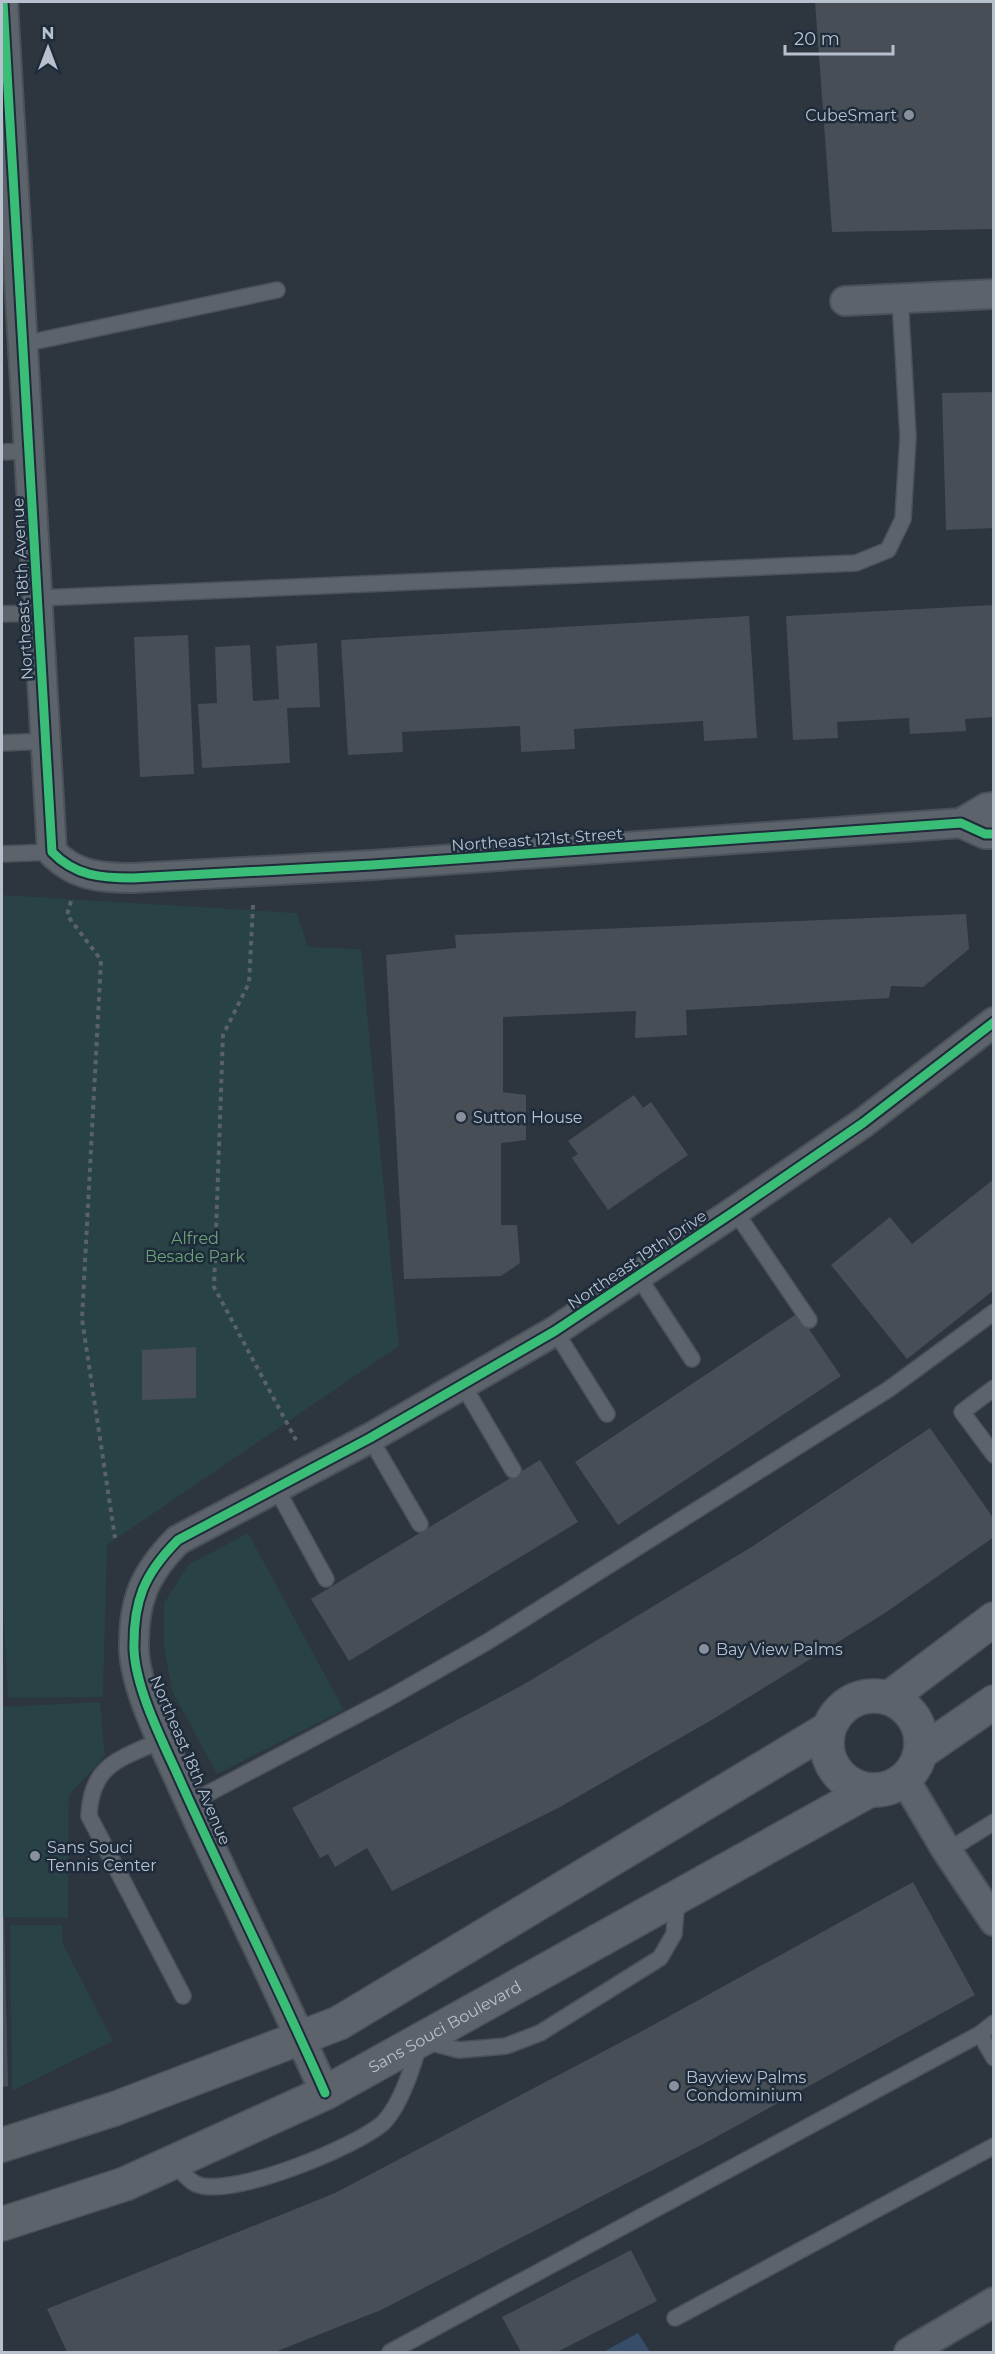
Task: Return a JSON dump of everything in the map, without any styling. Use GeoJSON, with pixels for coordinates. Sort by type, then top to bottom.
{"type":"FeatureCollection","features":[{"type":"Feature","properties":{"kind":"street","name":"Northeast 18th Avenue"},"geometry":{"type":"LineString","coordinates":[[3,2],[52,852]]}},
{"type":"Feature","properties":{"kind":"street"},"geometry":{"type":"LineString","coordinates":[[845,301],[993,294]]}},
{"type":"Feature","properties":{"kind":"street","name":"Northeast 121st Street"},"geometry":{"type":"LineString","coordinates":[[81,872],[106,878],[133,879],[255,873],[961,823],[986,808],[993,807]]}},
{"type":"Feature","properties":{"kind":"street","name":"Northeast 121st Street"},"geometry":{"type":"LineString","coordinates":[[961,823],[985,834],[993,834]]}},
{"type":"Feature","properties":{"kind":"street"},"geometry":{"type":"LineString","coordinates":[[52,852],[64,865],[81,872]]}},
{"type":"Feature","properties":{"kind":"street","name":"Northeast 19th Drive"},"geometry":{"type":"LineString","coordinates":[[276,1488],[370,1438],[555,1331],[862,1123],[993,1022]]}},
{"type":"Feature","properties":{"kind":"street","name":"Northeast 18th Avenue"},"geometry":{"type":"LineString","coordinates":[[276,1488],[178,1540],[159,1559],[148,1576],[140,1598],[134,1625],[134,1652],[138,1676],[162,1740],[325,2093]]}},
{"type":"Feature","properties":{"kind":"street"},"geometry":{"type":"LineString","coordinates":[[889,1698],[993,1619]]}},
{"type":"Feature","properties":{"kind":"street"},"geometry":{"type":"LineString","coordinates":[[993,1702],[913,1766],[882,1790],[868,1791],[843,1780],[834,1769],[828,1756],[826,1743],[828,1729],[835,1716],[846,1705],[859,1698],[874,1696],[889,1698],[901,1704],[911,1714],[922,1740],[913,1766],[947,1851],[993,1921]]}},
{"type":"Feature","properties":{"kind":"street"},"geometry":{"type":"LineString","coordinates":[[2,2145],[114,2109],[339,2023],[828,1729]]}},
{"type":"Feature","properties":{"kind":"street","name":"Sans Souci Boulevard"},"geometry":{"type":"LineString","coordinates":[[2,2224],[125,2184],[325,2093],[868,1791]]}},
{"type":"Feature","properties":{"kind":"street"},"geometry":{"type":"LineString","coordinates":[[909,2352],[993,2302]]}},
{"type":"Feature","properties":{"kind":"lane"},"geometry":{"type":"LineString","coordinates":[[23,344],[278,290]]}},
{"type":"Feature","properties":{"kind":"lane"},"geometry":{"type":"LineString","coordinates":[[2,614],[39,605],[856,563],[888,550],[903,519],[908,436],[900,298]]}},
{"type":"Feature","properties":{"kind":"lane"},"geometry":{"type":"LineString","coordinates":[[2,452],[29,452]]}},
{"type":"Feature","properties":{"kind":"lane"},"geometry":{"type":"LineString","coordinates":[[2,743],[46,741]]}},
{"type":"Feature","properties":{"kind":"lane"},"geometry":{"type":"LineString","coordinates":[[2,854],[52,852]]}},
{"type":"Feature","properties":{"kind":"lane"},"geometry":{"type":"LineString","coordinates":[[735,1211],[809,1320]]}},
{"type":"Feature","properties":{"kind":"lane"},"geometry":{"type":"LineString","coordinates":[[638,1276],[692,1359]]}},
{"type":"Feature","properties":{"kind":"lane"},"geometry":{"type":"LineString","coordinates":[[190,1803],[388,1698],[487,1642],[888,1389],[993,1312]]}},
{"type":"Feature","properties":{"kind":"lane"},"geometry":{"type":"LineString","coordinates":[[555,1331],[607,1414]]}},
{"type":"Feature","properties":{"kind":"lane"},"geometry":{"type":"LineString","coordinates":[[463,1385],[513,1470]]}},
{"type":"Feature","properties":{"kind":"lane"},"geometry":{"type":"LineString","coordinates":[[993,1388],[962,1412],[993,1455]]}},
{"type":"Feature","properties":{"kind":"lane"},"geometry":{"type":"LineString","coordinates":[[370,1438],[420,1524]]}},
{"type":"Feature","properties":{"kind":"lane"},"geometry":{"type":"LineString","coordinates":[[276,1488],[326,1579]]}},
{"type":"Feature","properties":{"kind":"lane"},"geometry":{"type":"LineString","coordinates":[[162,1740],[130,1754],[102,1771],[90,1797],[90,1816],[183,1996]]}},
{"type":"Feature","properties":{"kind":"lane"},"geometry":{"type":"LineString","coordinates":[[947,1851],[993,1822]]}},
{"type":"Feature","properties":{"kind":"lane"},"geometry":{"type":"LineString","coordinates":[[172,2162],[196,2184],[227,2186],[285,2171],[356,2142],[384,2122],[413,2070],[420,2040],[459,2050],[506,2046],[540,2032],[660,1958],[674,1934],[677,1897]]}},
{"type":"Feature","properties":{"kind":"lane"},"geometry":{"type":"LineString","coordinates":[[390,2352],[980,2034],[993,2023]]}},
{"type":"Feature","properties":{"kind":"lane"},"geometry":{"type":"LineString","coordinates":[[980,2034],[993,2058]]}},
{"type":"Feature","properties":{"kind":"lane"},"geometry":{"type":"LineString","coordinates":[[675,2318],[993,2146]]}},
{"type":"Feature","properties":{"kind":"path"},"geometry":{"type":"LineString","coordinates":[[81,872],[67,915],[101,960],[82,1319],[116,1538]]}},
{"type":"Feature","properties":{"kind":"path"},"geometry":{"type":"LineString","coordinates":[[253,905],[249,983],[223,1035],[214,1287],[296,1440]]}},
{"type":"Feature","properties":{"kind":"green space","name":"Alfred Besade Park"},"geometry":{"type":"Polygon","coordinates":[[[2,895],[297,913],[308,947],[361,949],[399,1346],[107,1545],[103,1697],[8,1698],[2,1582],[2,895]]]}},
{"type":"Feature","properties":{"kind":"green space"},"geometry":{"type":"Polygon","coordinates":[[[248,1533],[344,1710],[217,1774],[172,1691],[164,1646],[164,1603],[188,1565],[248,1533]]]}},
{"type":"Feature","properties":{"kind":"green space","name":"Sans Souci Tennis Center"},"geometry":{"type":"Polygon","coordinates":[[[100,1702],[105,1756],[69,1795],[68,1918],[4,1917],[8,2086],[2,2087],[2,1707],[100,1702]]]}},
{"type":"Feature","properties":{"kind":"green space"},"geometry":{"type":"Polygon","coordinates":[[[10,1925],[62,1925],[63,1944],[113,2041],[12,2091],[10,1925]]]}},
{"type":"Feature","properties":{"kind":"water"},"geometry":{"type":"Polygon","coordinates":[[[638,2333],[650,2352],[603,2352],[638,2333]]]}},
{"type":"Feature","properties":{"kind":"building","name":"CubeSmart"},"geometry":{"type":"Polygon","coordinates":[[[815,2],[994,2],[994,229],[832,232],[815,2]]]}},
{"type":"Feature","properties":{"kind":"building"},"geometry":{"type":"Polygon","coordinates":[[[994,392],[994,528],[946,530],[942,393],[994,392]]]}},
{"type":"Feature","properties":{"kind":"building"},"geometry":{"type":"Polygon","coordinates":[[[994,605],[994,717],[965,719],[966,731],[910,734],[909,718],[837,722],[838,738],[793,740],[786,616],[994,605]]]}},
{"type":"Feature","properties":{"kind":"building"},"geometry":{"type":"Polygon","coordinates":[[[749,616],[757,738],[704,741],[703,721],[574,729],[575,749],[521,752],[520,726],[402,732],[403,752],[348,755],[341,640],[749,616]]]}},
{"type":"Feature","properties":{"kind":"building"},"geometry":{"type":"Polygon","coordinates":[[[188,635],[194,774],[140,777],[134,637],[188,635]]]}},
{"type":"Feature","properties":{"kind":"building"},"geometry":{"type":"Polygon","coordinates":[[[317,643],[320,707],[287,708],[290,763],[202,768],[198,704],[217,703],[215,647],[250,645],[253,701],[279,699],[276,646],[317,643]]]}},
{"type":"Feature","properties":{"kind":"building","name":"Sutton House"},"geometry":{"type":"Polygon","coordinates":[[[966,914],[969,949],[923,987],[891,986],[889,998],[686,1010],[687,1035],[635,1038],[636,1011],[503,1017],[503,1092],[526,1095],[526,1140],[501,1143],[501,1225],[517,1225],[520,1263],[501,1276],[404,1279],[386,955],[456,948],[455,935],[966,914]]]}},
{"type":"Feature","properties":{"kind":"building"},"geometry":{"type":"Polygon","coordinates":[[[634,1095],[643,1108],[651,1102],[688,1155],[608,1210],[572,1158],[578,1154],[568,1141],[634,1095]]]}},
{"type":"Feature","properties":{"kind":"building"},"geometry":{"type":"Polygon","coordinates":[[[994,1179],[994,1290],[907,1359],[831,1265],[890,1217],[912,1244],[994,1179]]]}},
{"type":"Feature","properties":{"kind":"building"},"geometry":{"type":"Polygon","coordinates":[[[798,1313],[841,1376],[618,1525],[575,1462],[798,1313]]]}},
{"type":"Feature","properties":{"kind":"building"},"geometry":{"type":"Polygon","coordinates":[[[196,1347],[196,1398],[142,1400],[142,1350],[196,1347]]]}},
{"type":"Feature","properties":{"kind":"building","name":"Bay View Palms"},"geometry":{"type":"Polygon","coordinates":[[[930,1428],[994,1519],[994,1537],[885,1613],[715,1718],[560,1807],[392,1891],[367,1848],[335,1867],[328,1854],[320,1858],[292,1808],[521,1686],[753,1546],[930,1428]]]}},
{"type":"Feature","properties":{"kind":"building"},"geometry":{"type":"Polygon","coordinates":[[[540,1460],[578,1522],[349,1661],[311,1599],[540,1460]]]}},
{"type":"Feature","properties":{"kind":"building","name":"Bayview Palms Condominium"},"geometry":{"type":"Polygon","coordinates":[[[913,1882],[975,1995],[707,2142],[381,2310],[275,2352],[67,2352],[47,2309],[335,2193],[646,2029],[913,1882]]]}},
{"type":"Feature","properties":{"kind":"building"},"geometry":{"type":"Polygon","coordinates":[[[2,1917],[4,1917],[8,2086],[2,2087],[2,1917]]]}},
{"type":"Feature","properties":{"kind":"building"},"geometry":{"type":"Polygon","coordinates":[[[631,2250],[657,2301],[557,2352],[521,2352],[502,2317],[631,2250]]]}},
{"type":"Feature","properties":{"kind":"cycle path"},"geometry":{"type":"LineString","coordinates":[[3,2],[52,852],[61,860],[89,874],[133,878],[372,865],[961,823],[985,834],[994,834]]}},
{"type":"Feature","properties":{"kind":"cycle path"},"geometry":{"type":"LineString","coordinates":[[325,2093],[200,1825],[146,1702],[136,1666],[134,1633],[139,1603],[149,1577],[166,1552],[178,1540],[370,1438],[555,1331],[863,1123],[994,1022]]}},
{"type":"Feature","properties":{"kind":"place","name":"CubeSmart"},"geometry":{"type":"Point","coordinates":[909,115]}},
{"type":"Feature","properties":{"kind":"place","name":"Sutton House"},"geometry":{"type":"Point","coordinates":[461,1117]}},
{"type":"Feature","properties":{"kind":"place","name":"Bay View Palms"},"geometry":{"type":"Point","coordinates":[704,1649]}},
{"type":"Feature","properties":{"kind":"place","name":"Sans Souci Tennis Center"},"geometry":{"type":"Point","coordinates":[35,1856]}},
{"type":"Feature","properties":{"kind":"place","name":"Bayview Palms Condominium"},"geometry":{"type":"Point","coordinates":[674,2086]}}]}
